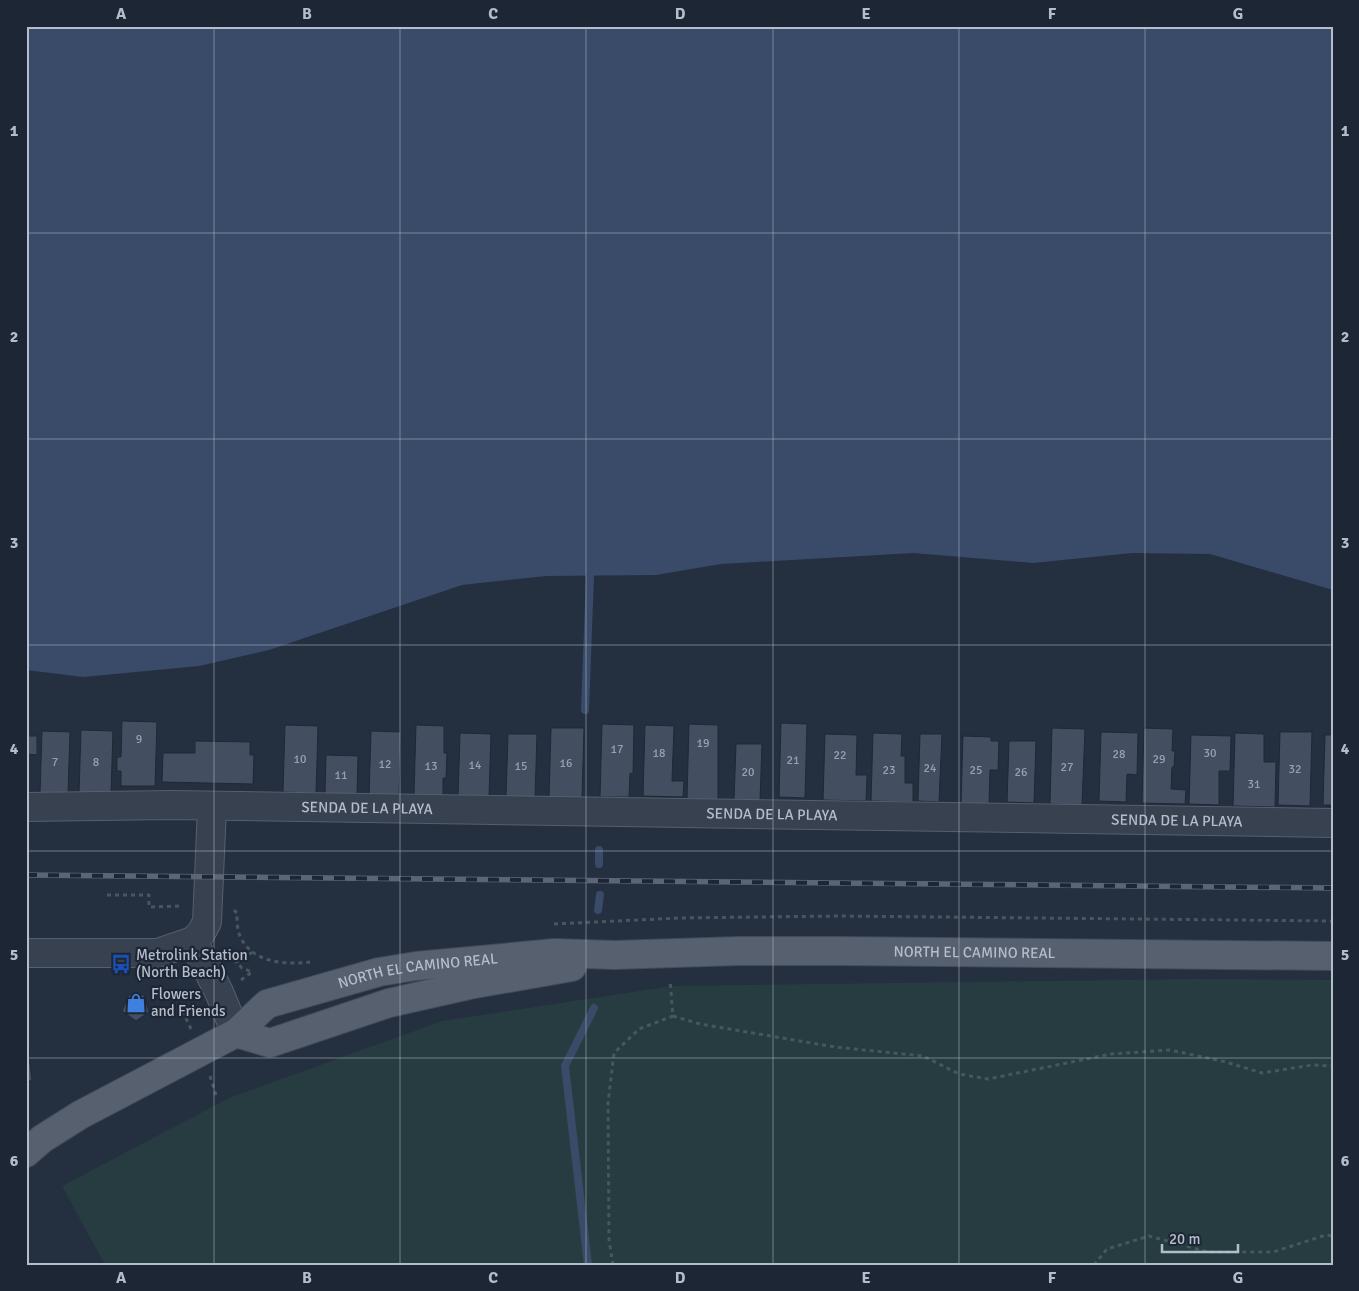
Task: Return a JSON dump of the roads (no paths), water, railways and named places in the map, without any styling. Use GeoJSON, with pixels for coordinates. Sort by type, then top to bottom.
{"type":"FeatureCollection","features":[{"type":"Feature","properties":{"kind":"main road","name":"NORTH EL CAMINO REAL"},"geometry":{"type":"LineString","coordinates":[[26,1152],[42,1139],[80,1115],[236,1033],[267,1004],[379,972],[416,966],[555,953],[614,956],[739,951],[849,951],[1333,956]]}},
{"type":"Feature","properties":{"kind":"main road","name":"NORTH EL CAMINO REAL"},"geometry":{"type":"LineString","coordinates":[[236,1033],[270,1043],[389,1003],[470,985],[562,969],[614,956]]}},
{"type":"Feature","properties":{"kind":"street","name":"SENDA DE LA PLAYA"},"geometry":{"type":"LineString","coordinates":[[26,807],[172,805],[1333,823]]}},
{"type":"Feature","properties":{"kind":"street"},"geometry":{"type":"LineString","coordinates":[[26,953],[158,953],[193,942],[201,934],[207,922],[212,807]]}},
{"type":"Feature","properties":{"kind":"street"},"geometry":{"type":"LineString","coordinates":[[193,942],[219,992],[236,1033]]}},
{"type":"Feature","properties":{"kind":"water"},"geometry":{"type":"Polygon","coordinates":[[[26,26],[1333,26],[1333,590],[1210,554],[1132,553],[1033,563],[913,553],[721,564],[656,575],[546,576],[462,585],[269,650],[199,666],[83,677],[26,670],[26,26]]]}},
{"type":"Feature","properties":{"kind":"waterway"},"geometry":{"type":"LineString","coordinates":[[585,710],[590,576]]}},
{"type":"Feature","properties":{"kind":"waterway"},"geometry":{"type":"LineString","coordinates":[[599,850],[599,864]]}},
{"type":"Feature","properties":{"kind":"waterway"},"geometry":{"type":"LineString","coordinates":[[598,910],[600,895]]}},
{"type":"Feature","properties":{"kind":"waterway"},"geometry":{"type":"LineString","coordinates":[[588,1265],[565,1066],[594,1008]]}},
{"type":"Feature","properties":{"kind":"railway"},"geometry":{"type":"LineString","coordinates":[[26,875],[1333,888]]}},
{"type":"Feature","properties":{"kind":"place","name":"Metrolink Station (North Beach)"},"geometry":{"type":"Point","coordinates":[121,964]}},
{"type":"Feature","properties":{"kind":"place","name":"Flowers and Friends"},"geometry":{"type":"Point","coordinates":[136,1003]}}]}
